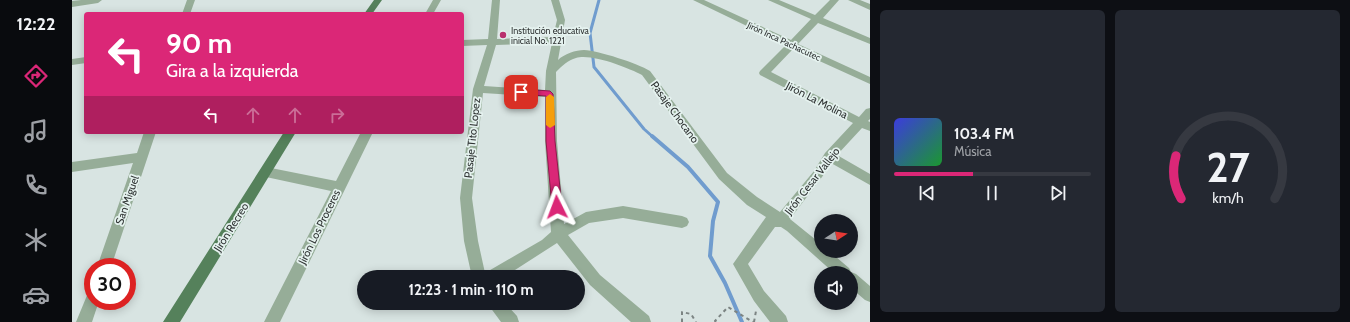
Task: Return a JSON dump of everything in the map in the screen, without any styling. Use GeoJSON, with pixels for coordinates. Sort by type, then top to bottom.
{"type":"FeatureCollection","features":[{"type":"Feature","properties":{"kind":"main road"},"geometry":{"type":"LineString","coordinates":[[369,12],[378,0]]}},
{"type":"Feature","properties":{"kind":"main road","name":"Jirón Recreo"},"geometry":{"type":"LineString","coordinates":[[171,322],[289,134]]}},
{"type":"Feature","properties":{"kind":"street"},"geometry":{"type":"LineString","coordinates":[[72,4],[98,0]]}},
{"type":"Feature","properties":{"kind":"street"},"geometry":{"type":"LineString","coordinates":[[187,12],[190,0]]}},
{"type":"Feature","properties":{"kind":"street"},"geometry":{"type":"LineString","coordinates":[[430,12],[437,0]]}},
{"type":"Feature","properties":{"kind":"street","name":"Pasaje Tito Lopez"},"geometry":{"type":"LineString","coordinates":[[477,270],[471,241],[466,198],[478,89],[492,43],[496,0]]}},
{"type":"Feature","properties":{"kind":"street"},"geometry":{"type":"LineString","coordinates":[[555,0],[561,20],[551,71],[550,94],[551,141],[558,234],[595,280],[643,322]]}},
{"type":"Feature","properties":{"kind":"street","name":"Jirón Inca Pachacutec"},"geometry":{"type":"LineString","coordinates":[[697,0],[870,81]]}},
{"type":"Feature","properties":{"kind":"street"},"geometry":{"type":"LineString","coordinates":[[772,0],[870,41]]}},
{"type":"Feature","properties":{"kind":"street"},"geometry":{"type":"LineString","coordinates":[[790,44],[817,20],[835,0]]}},
{"type":"Feature","properties":{"kind":"street"},"geometry":{"type":"LineString","coordinates":[[852,0],[870,7]]}},
{"type":"Feature","properties":{"kind":"street"},"geometry":{"type":"LineString","coordinates":[[464,44],[557,40]]}},
{"type":"Feature","properties":{"kind":"street","name":"Jirón La Molina"},"geometry":{"type":"LineString","coordinates":[[790,44],[764,73],[865,125]]}},
{"type":"Feature","properties":{"kind":"street","name":"Pasaje Chocano"},"geometry":{"type":"LineString","coordinates":[[551,71],[565,59],[584,53],[610,61],[634,66],[646,72],[723,176],[752,202],[792,227],[836,266]]}},
{"type":"Feature","properties":{"kind":"street"},"geometry":{"type":"LineString","coordinates":[[72,62],[84,60]]}},
{"type":"Feature","properties":{"kind":"street"},"geometry":{"type":"LineString","coordinates":[[478,89],[550,94]]}},
{"type":"Feature","properties":{"kind":"street","name":"Jirón Cesar Vallejo"},"geometry":{"type":"LineString","coordinates":[[780,322],[758,296],[740,264],[771,221],[781,221],[818,174],[829,156],[865,125],[870,112]]}},
{"type":"Feature","properties":{"kind":"street","name":"San Miguel"},"geometry":{"type":"LineString","coordinates":[[107,258],[149,134]]}},
{"type":"Feature","properties":{"kind":"street","name":"Jirón Los Proceres"},"geometry":{"type":"LineString","coordinates":[[272,322],[338,187],[366,134]]}},
{"type":"Feature","properties":{"kind":"street"},"geometry":{"type":"LineString","coordinates":[[829,156],[870,180]]}},
{"type":"Feature","properties":{"kind":"street"},"geometry":{"type":"LineString","coordinates":[[72,167],[142,157]]}},
{"type":"Feature","properties":{"kind":"street"},"geometry":{"type":"LineString","coordinates":[[266,172],[338,187]]}},
{"type":"Feature","properties":{"kind":"street"},"geometry":{"type":"LineString","coordinates":[[503,270],[547,244],[558,234],[584,219],[623,212],[682,222]]}},
{"type":"Feature","properties":{"kind":"street"},"geometry":{"type":"LineString","coordinates":[[858,285],[870,295]]}},
{"type":"Feature","properties":{"kind":"street"},"geometry":{"type":"LineString","coordinates":[[84,322],[88,310]]}},
{"type":"Feature","properties":{"kind":"street"},"geometry":{"type":"LineString","coordinates":[[501,310],[511,322]]}},
{"type":"Feature","properties":{"kind":"path"},"geometry":{"type":"LineString","coordinates":[[716,322],[715,321],[728,307],[753,322]]}},
{"type":"Feature","properties":{"kind":"path"},"geometry":{"type":"LineString","coordinates":[[682,322],[682,312],[691,314],[696,322]]}},
{"type":"Feature","properties":{"kind":"waterway"},"geometry":{"type":"LineString","coordinates":[[599,0],[590,33],[594,67],[644,129],[653,137]]}},
{"type":"Feature","properties":{"kind":"waterway"},"geometry":{"type":"LineString","coordinates":[[652,136],[688,167],[718,202],[713,221],[710,256],[725,283],[742,322]]}},
{"type":"Feature","properties":{"kind":"slow traffic"},"geometry":{"type":"LineString","coordinates":[[550,97],[550,125]]}},
{"type":"Feature","properties":{"kind":"place","name":"Institución educativa inicial No. 1221"},"geometry":{"type":"Point","coordinates":[503,35]}},
{"type":"Feature","properties":{"kind":"route"},"geometry":{"type":"LineString","coordinates":[[521,92],[550,94],[551,141],[557,207]]}}]}
